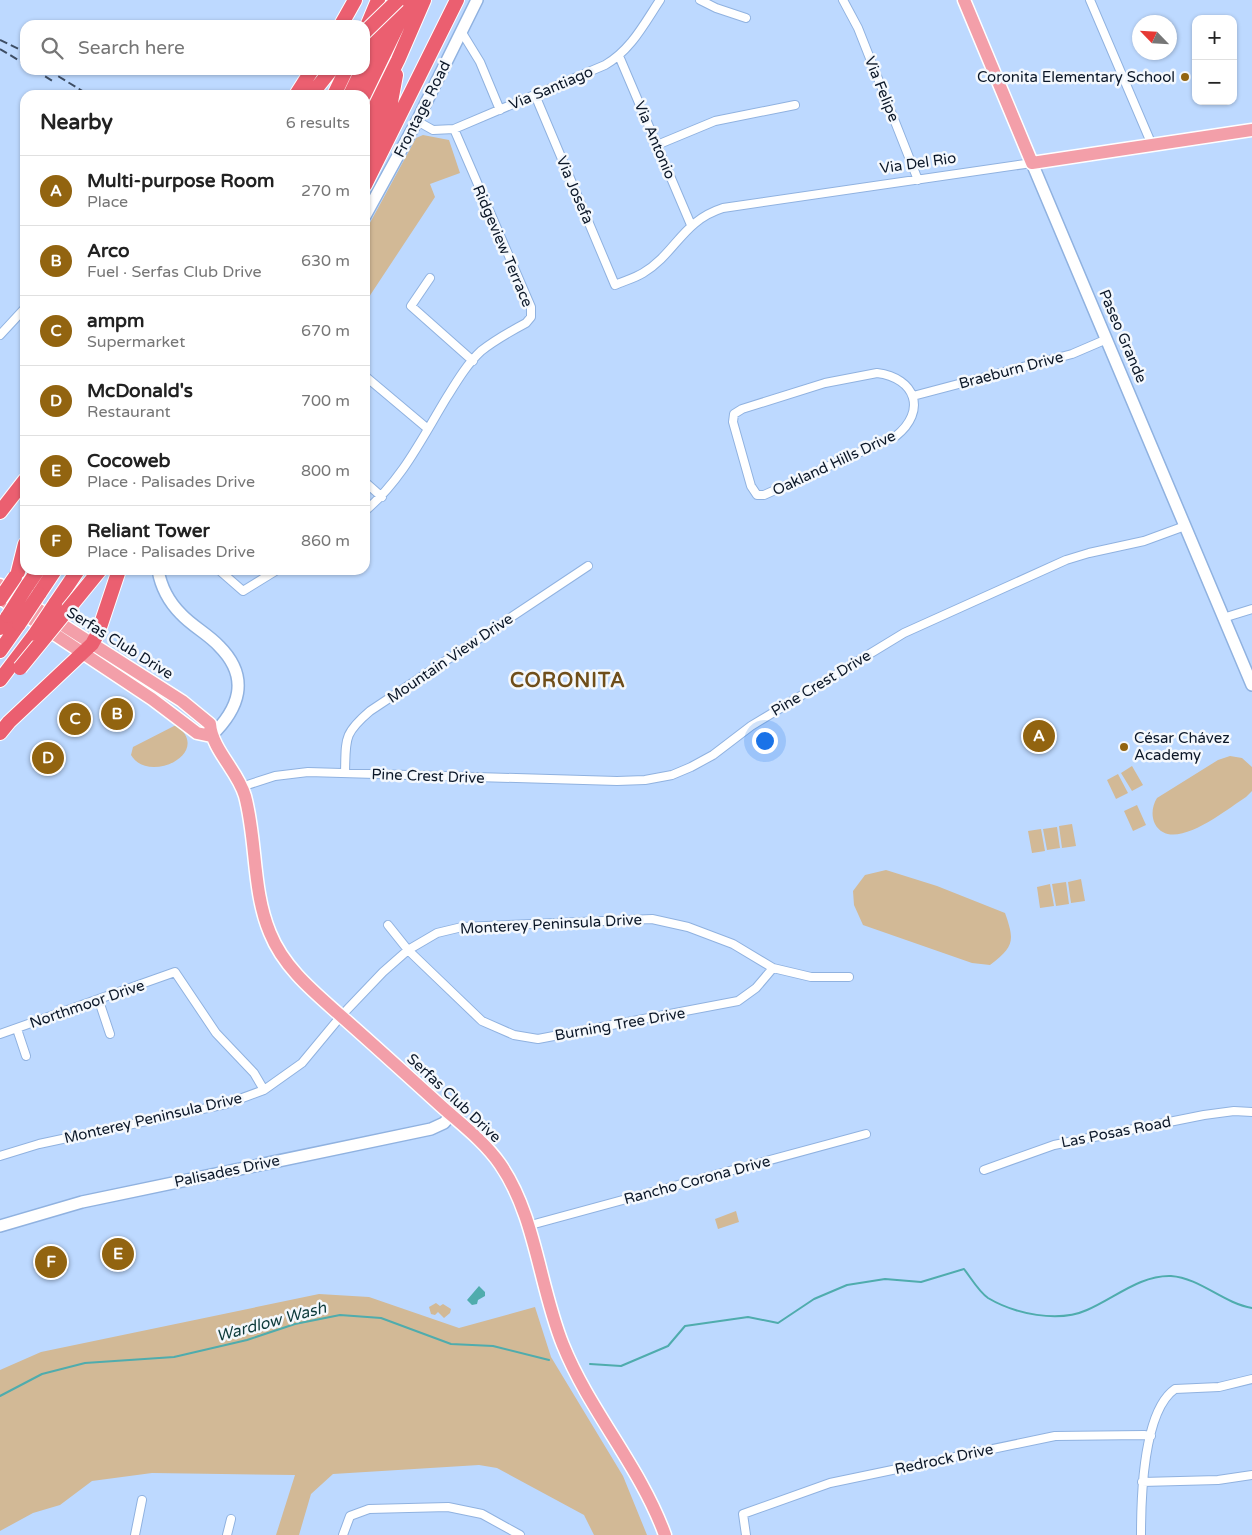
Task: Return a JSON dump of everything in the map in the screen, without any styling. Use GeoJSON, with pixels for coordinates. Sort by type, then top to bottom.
{"type":"FeatureCollection","features":[{"type":"Feature","properties":{"kind":"highway"},"geometry":{"type":"LineString","coordinates":[[344,20],[355,0]]}},
{"type":"Feature","properties":{"kind":"highway"},"geometry":{"type":"LineString","coordinates":[[370,20],[378,0]]}},
{"type":"Feature","properties":{"kind":"highway"},"geometry":{"type":"LineString","coordinates":[[370,27],[397,0]]}},
{"type":"Feature","properties":{"kind":"highway"},"geometry":{"type":"LineString","coordinates":[[370,55],[397,0]]}},
{"type":"Feature","properties":{"kind":"highway"},"geometry":{"type":"LineString","coordinates":[[366,90],[410,0]]}},
{"type":"Feature","properties":{"kind":"highway"},"geometry":{"type":"LineString","coordinates":[[370,117],[398,60],[424,0]]}},
{"type":"Feature","properties":{"kind":"highway"},"geometry":{"type":"LineString","coordinates":[[370,175],[457,0]]}},
{"type":"Feature","properties":{"kind":"highway"},"geometry":{"type":"LineString","coordinates":[[370,145],[391,102],[398,60]]}},
{"type":"Feature","properties":{"kind":"highway"},"geometry":{"type":"LineString","coordinates":[[299,90],[309,75]]}},
{"type":"Feature","properties":{"kind":"highway"},"geometry":{"type":"LineString","coordinates":[[315,90],[327,75]]}},
{"type":"Feature","properties":{"kind":"highway"},"geometry":{"type":"LineString","coordinates":[[336,90],[344,75]]}},
{"type":"Feature","properties":{"kind":"highway"},"geometry":{"type":"LineString","coordinates":[[352,90],[360,75]]}},
{"type":"Feature","properties":{"kind":"highway"},"geometry":{"type":"LineString","coordinates":[[0,512],[20,486]]}},
{"type":"Feature","properties":{"kind":"highway"},"geometry":{"type":"LineString","coordinates":[[0,598],[19,570]]}},
{"type":"Feature","properties":{"kind":"highway"},"geometry":{"type":"LineString","coordinates":[[33,590],[37,575]]}},
{"type":"Feature","properties":{"kind":"highway"},"geometry":{"type":"LineString","coordinates":[[0,651],[9,623],[33,590],[50,575]]}},
{"type":"Feature","properties":{"kind":"highway"},"geometry":{"type":"LineString","coordinates":[[0,682],[75,575]]}},
{"type":"Feature","properties":{"kind":"highway"},"geometry":{"type":"LineString","coordinates":[[0,682],[20,668],[96,575]]}},
{"type":"Feature","properties":{"kind":"highway"},"geometry":{"type":"LineString","coordinates":[[0,733],[9,722],[87,649],[98,633],[117,575]]}},
{"type":"Feature","properties":{"kind":"main road","name":"Frontage Road"},"geometry":{"type":"LineString","coordinates":[[370,207],[417,121],[477,0]]}},
{"type":"Feature","properties":{"kind":"main road","name":"Paseo Grande"},"geometry":{"type":"LineString","coordinates":[[964,0],[1252,685]]}},
{"type":"Feature","properties":{"kind":"main road","name":"Via Del Rio"},"geometry":{"type":"LineString","coordinates":[[1032,163],[1252,130]]}},
{"type":"Feature","properties":{"kind":"main road"},"geometry":{"type":"LineString","coordinates":[[159,575],[169,599],[181,615],[219,646],[230,659],[234,668],[238,686],[236,703],[229,718],[211,736]]}},
{"type":"Feature","properties":{"kind":"main road","name":"Serfas Club Drive"},"geometry":{"type":"LineString","coordinates":[[0,585],[197,733],[211,736],[242,787],[252,832],[260,901],[270,934],[294,972],[498,1160],[511,1180],[563,1345],[583,1386],[638,1474],[665,1535]]}},
{"type":"Feature","properties":{"kind":"main road","name":"Serfas Club Drive"},"geometry":{"type":"LineString","coordinates":[[0,598],[87,649]]}},
{"type":"Feature","properties":{"kind":"main road","name":"Palisades Drive"},"geometry":{"type":"LineString","coordinates":[[0,1226],[91,1200],[431,1129],[444,1123],[451,1115]]}},
{"type":"Feature","properties":{"kind":"street","name":"Via Santiago"},"geometry":{"type":"LineString","coordinates":[[417,121],[433,130],[446,131],[454,129],[606,65],[631,44],[660,0]]}},
{"type":"Feature","properties":{"kind":"street"},"geometry":{"type":"LineString","coordinates":[[700,0],[716,8],[746,18]]}},
{"type":"Feature","properties":{"kind":"street","name":"Via Felipe"},"geometry":{"type":"LineString","coordinates":[[843,0],[858,28],[918,180]]}},
{"type":"Feature","properties":{"kind":"street"},"geometry":{"type":"LineString","coordinates":[[1090,0],[1152,145]]}},
{"type":"Feature","properties":{"kind":"street"},"geometry":{"type":"LineString","coordinates":[[461,31],[480,62],[500,110]]}},
{"type":"Feature","properties":{"kind":"street","name":"Via Antonio"},"geometry":{"type":"LineString","coordinates":[[619,56],[691,225]]}},
{"type":"Feature","properties":{"kind":"street","name":"Via Josefa"},"geometry":{"type":"LineString","coordinates":[[535,95],[614,285]]}},
{"type":"Feature","properties":{"kind":"street"},"geometry":{"type":"LineString","coordinates":[[657,145],[715,120],[795,105]]}},
{"type":"Feature","properties":{"kind":"street","name":"Ridgeview Terrace"},"geometry":{"type":"LineString","coordinates":[[370,507],[382,497],[397,479],[459,378],[473,361],[502,336],[526,323],[531,317],[531,307],[454,129]]}},
{"type":"Feature","properties":{"kind":"street","name":"Via Del Rio"},"geometry":{"type":"LineString","coordinates":[[614,285],[643,273],[702,216],[723,208],[1032,163]]}},
{"type":"Feature","properties":{"kind":"street"},"geometry":{"type":"LineString","coordinates":[[430,278],[412,306],[473,361]]}},
{"type":"Feature","properties":{"kind":"street"},"geometry":{"type":"LineString","coordinates":[[0,335],[3,325],[20,312]]}},
{"type":"Feature","properties":{"kind":"street","name":"Braeburn Drive"},"geometry":{"type":"LineString","coordinates":[[913,396],[1072,354],[1107,339]]}},
{"type":"Feature","properties":{"kind":"street","name":"Oakland Hills Drive"},"geometry":{"type":"LineString","coordinates":[[877,373],[890,375],[898,379],[904,383],[913,396],[910,420],[906,428],[896,436],[764,495],[757,495],[751,486],[733,422],[734,414],[742,409],[824,383],[877,373]]}},
{"type":"Feature","properties":{"kind":"street"},"geometry":{"type":"LineString","coordinates":[[370,380],[428,429]]}},
{"type":"Feature","properties":{"kind":"street"},"geometry":{"type":"LineString","coordinates":[[370,486],[382,497]]}},
{"type":"Feature","properties":{"kind":"street","name":"Pine Crest Drive"},"geometry":{"type":"LineString","coordinates":[[242,787],[291,773],[617,781],[645,780],[672,775],[713,755],[751,726],[904,633],[1066,560],[1089,552],[1144,541],[1186,526]]}},
{"type":"Feature","properties":{"kind":"street","name":"Mountain View Drive"},"geometry":{"type":"LineString","coordinates":[[345,773],[346,739],[352,726],[588,566]]}},
{"type":"Feature","properties":{"kind":"street"},"geometry":{"type":"LineString","coordinates":[[224,575],[243,591],[269,575]]}},
{"type":"Feature","properties":{"kind":"street"},"geometry":{"type":"LineString","coordinates":[[1223,618],[1252,609]]}},
{"type":"Feature","properties":{"kind":"street","name":"Monterey Peninsula Drive"},"geometry":{"type":"LineString","coordinates":[[0,1156],[39,1144],[226,1104],[264,1090],[302,1063],[340,1016],[383,972],[408,950],[437,932],[462,927],[652,919],[688,927],[733,944],[773,968]]}},
{"type":"Feature","properties":{"kind":"street","name":"Burning Tree Drive"},"geometry":{"type":"LineString","coordinates":[[388,925],[408,950],[482,1021],[514,1035],[538,1039],[738,1001],[756,988],[773,968]]}},
{"type":"Feature","properties":{"kind":"street"},"geometry":{"type":"LineString","coordinates":[[773,968],[811,976],[849,978]]}},
{"type":"Feature","properties":{"kind":"street","name":"Northmoor Drive"},"geometry":{"type":"LineString","coordinates":[[0,1034],[99,1001],[175,972],[216,1034],[254,1073],[264,1090]]}},
{"type":"Feature","properties":{"kind":"street"},"geometry":{"type":"LineString","coordinates":[[99,1001],[110,1034]]}},
{"type":"Feature","properties":{"kind":"street"},"geometry":{"type":"LineString","coordinates":[[16,1028],[26,1056]]}},
{"type":"Feature","properties":{"kind":"street","name":"Las Posas Road"},"geometry":{"type":"LineString","coordinates":[[984,1170],[1054,1145],[1204,1115],[1234,1111],[1252,1112]]}},
{"type":"Feature","properties":{"kind":"street","name":"Rancho Corona Drive"},"geometry":{"type":"LineString","coordinates":[[527,1226],[866,1134]]}},
{"type":"Feature","properties":{"kind":"street"},"geometry":{"type":"LineString","coordinates":[[1141,1535],[1142,1482],[1151,1436],[1161,1403],[1175,1389],[1219,1387],[1252,1380]]}},
{"type":"Feature","properties":{"kind":"street","name":"Redrock Drive"},"geometry":{"type":"LineString","coordinates":[[746,1535],[743,1514],[830,1483],[1055,1436],[1151,1436]]}},
{"type":"Feature","properties":{"kind":"street"},"geometry":{"type":"LineString","coordinates":[[1142,1482],[1218,1480],[1252,1475]]}},
{"type":"Feature","properties":{"kind":"street"},"geometry":{"type":"LineString","coordinates":[[135,1535],[142,1500]]}},
{"type":"Feature","properties":{"kind":"street"},"geometry":{"type":"LineString","coordinates":[[343,1535],[350,1516],[369,1509],[448,1507],[482,1514],[520,1535]]}},
{"type":"Feature","properties":{"kind":"street"},"geometry":{"type":"LineString","coordinates":[[227,1535],[231,1519]]}},
{"type":"Feature","properties":{"kind":"shaded area"},"geometry":{"type":"Polygon","coordinates":[[[423,135],[449,140],[460,173],[430,184],[435,197],[370,295],[370,223],[416,138],[423,135]]]}},
{"type":"Feature","properties":{"kind":"shaded area"},"geometry":{"type":"Polygon","coordinates":[[[176,725],[186,736],[187,746],[183,755],[174,762],[163,766],[151,767],[139,763],[131,755],[133,747],[176,725]]]}},
{"type":"Feature","properties":{"kind":"shaded area"},"geometry":{"type":"Polygon","coordinates":[[[1230,756],[1242,758],[1252,767],[1252,791],[1226,811],[1200,827],[1174,835],[1163,832],[1155,824],[1153,818],[1153,808],[1157,798],[1218,760],[1230,756]]]}},
{"type":"Feature","properties":{"kind":"shaded area"},"geometry":{"type":"Polygon","coordinates":[[[1132,766],[1143,785],[1132,791],[1121,773],[1132,766]]]}},
{"type":"Feature","properties":{"kind":"shaded area"},"geometry":{"type":"Polygon","coordinates":[[[1118,774],[1128,793],[1116,799],[1107,780],[1118,774]]]}},
{"type":"Feature","properties":{"kind":"shaded area"},"geometry":{"type":"Polygon","coordinates":[[[1137,805],[1146,825],[1133,831],[1124,811],[1137,805]]]}},
{"type":"Feature","properties":{"kind":"shaded area"},"geometry":{"type":"Polygon","coordinates":[[[1072,824],[1076,846],[1062,848],[1059,826],[1072,824]]]}},
{"type":"Feature","properties":{"kind":"shaded area"},"geometry":{"type":"Polygon","coordinates":[[[1057,827],[1060,848],[1047,850],[1043,829],[1057,827]]]}},
{"type":"Feature","properties":{"kind":"shaded area"},"geometry":{"type":"Polygon","coordinates":[[[1041,829],[1045,851],[1032,853],[1028,831],[1041,829]]]}},
{"type":"Feature","properties":{"kind":"shaded area"},"geometry":{"type":"Polygon","coordinates":[[[886,870],[937,886],[1005,913],[1011,937],[1008,948],[990,965],[972,963],[863,925],[854,905],[853,891],[865,875],[886,870]]]}},
{"type":"Feature","properties":{"kind":"shaded area"},"geometry":{"type":"Polygon","coordinates":[[[1081,879],[1085,901],[1071,903],[1068,882],[1081,879]]]}},
{"type":"Feature","properties":{"kind":"shaded area"},"geometry":{"type":"Polygon","coordinates":[[[1066,882],[1069,904],[1056,906],[1052,884],[1066,882]]]}},
{"type":"Feature","properties":{"kind":"shaded area"},"geometry":{"type":"Polygon","coordinates":[[[1050,884],[1054,906],[1040,908],[1037,887],[1050,884]]]}},
{"type":"Feature","properties":{"kind":"shaded area"},"geometry":{"type":"Polygon","coordinates":[[[736,1211],[739,1222],[718,1229],[715,1219],[736,1211]]]}},
{"type":"Feature","properties":{"kind":"shaded area"},"geometry":{"type":"Polygon","coordinates":[[[479,1286],[485,1292],[485,1296],[478,1300],[477,1304],[472,1305],[467,1300],[479,1286]]]}},
{"type":"Feature","properties":{"kind":"shaded area"},"geometry":{"type":"Polygon","coordinates":[[[319,1294],[369,1297],[459,1328],[535,1307],[551,1357],[623,1476],[647,1535],[594,1535],[584,1515],[497,1468],[479,1465],[333,1474],[311,1494],[299,1535],[276,1535],[295,1475],[152,1473],[92,1481],[60,1505],[33,1513],[0,1531],[0,1370],[41,1352],[319,1294]]]}},
{"type":"Feature","properties":{"kind":"shaded area"},"geometry":{"type":"Polygon","coordinates":[[[436,1303],[440,1306],[443,1304],[451,1309],[450,1313],[444,1318],[438,1312],[435,1315],[431,1314],[429,1307],[436,1303]]]}},
{"type":"Feature","properties":{"kind":"waterway","name":"Wardlow Wash"},"geometry":{"type":"LineString","coordinates":[[590,1364],[621,1366],[668,1346],[685,1326],[748,1317],[778,1323],[814,1299],[847,1285],[885,1279],[921,1282],[964,1269],[978,1289],[988,1298],[999,1304],[1037,1315],[1063,1316],[1076,1314],[1138,1283],[1149,1279],[1171,1276],[1192,1281],[1231,1301],[1252,1308]]}},
{"type":"Feature","properties":{"kind":"waterway","name":"Wardlow Wash"},"geometry":{"type":"LineString","coordinates":[[0,1396],[42,1374],[85,1363],[174,1357],[247,1340],[295,1324],[340,1315],[381,1318],[451,1344],[493,1346],[549,1360]]}},
{"type":"Feature","properties":{"kind":"railway"},"geometry":{"type":"LineString","coordinates":[[0,40],[20,50]]}},
{"type":"Feature","properties":{"kind":"railway"},"geometry":{"type":"LineString","coordinates":[[0,49],[20,61]]}},
{"type":"Feature","properties":{"kind":"railway"},"geometry":{"type":"LineString","coordinates":[[43,75],[54,82]]}},
{"type":"Feature","properties":{"kind":"railway"},"geometry":{"type":"LineString","coordinates":[[56,75],[81,90]]}},
{"type":"Feature","properties":{"kind":"place","name":"Coronita Elementary School"},"geometry":{"type":"Point","coordinates":[1185,77]}},
{"type":"Feature","properties":{"kind":"place","name":"Arco"},"geometry":{"type":"Point","coordinates":[117,714]}},
{"type":"Feature","properties":{"kind":"place","name":"ampm"},"geometry":{"type":"Point","coordinates":[75,719]}},
{"type":"Feature","properties":{"kind":"place","name":"Multi-purpose Room"},"geometry":{"type":"Point","coordinates":[1039,736]}},
{"type":"Feature","properties":{"kind":"place","name":"César Chávez Academy"},"geometry":{"type":"Point","coordinates":[1124,747]}},
{"type":"Feature","properties":{"kind":"place","name":"McDonald's"},"geometry":{"type":"Point","coordinates":[48,758]}},
{"type":"Feature","properties":{"kind":"place","name":"Cocoweb"},"geometry":{"type":"Point","coordinates":[118,1254]}},
{"type":"Feature","properties":{"kind":"place","name":"Reliant Tower"},"geometry":{"type":"Point","coordinates":[51,1262]}},
{"type":"Feature","properties":{"kind":"district","name":"CORONITA"},"geometry":{"type":"Point","coordinates":[568,680]}}]}
